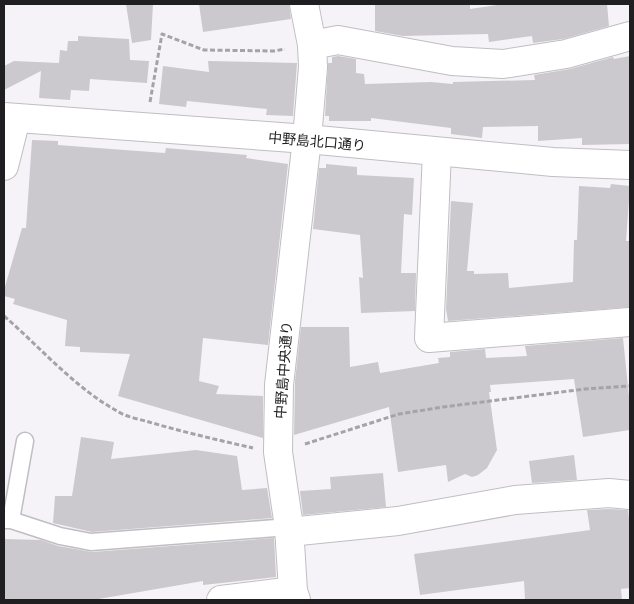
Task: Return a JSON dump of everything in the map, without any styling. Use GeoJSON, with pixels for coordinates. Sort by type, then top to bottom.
{"type":"FeatureCollection","features":[{"type":"Feature","properties":{"kind":"street","name":"中野島中央通り"},"geometry":{"type":"LineString","coordinates":[[294,595],[289,530],[278,452],[279,384],[307,139],[313,67],[312,45],[304,4]]}},
{"type":"Feature","properties":{"kind":"street"},"geometry":{"type":"LineString","coordinates":[[312,45],[338,40],[452,61],[503,64],[566,54],[630,36]]}},
{"type":"Feature","properties":{"kind":"street"},"geometry":{"type":"LineString","coordinates":[[4,166],[10,117]]}},
{"type":"Feature","properties":{"kind":"street","name":"中野島北口通り"},"geometry":{"type":"LineString","coordinates":[[10,117],[307,139],[553,162],[630,165]]}},
{"type":"Feature","properties":{"kind":"street"},"geometry":{"type":"LineString","coordinates":[[437,152],[428,338],[630,322]]}},
{"type":"Feature","properties":{"kind":"street"},"geometry":{"type":"LineString","coordinates":[[289,530],[398,521],[515,500],[609,493],[630,495]]}},
{"type":"Feature","properties":{"kind":"street"},"geometry":{"type":"LineString","coordinates":[[221,600],[294,595]]}},
{"type":"Feature","properties":{"kind":"lane"},"geometry":{"type":"LineString","coordinates":[[25,441],[7,520],[60,536],[91,542],[289,530]]}},
{"type":"Feature","properties":{"kind":"path"},"geometry":{"type":"LineString","coordinates":[[145,127],[162,34],[204,50],[274,51],[312,45]]}},
{"type":"Feature","properties":{"kind":"path"},"geometry":{"type":"LineString","coordinates":[[4,316],[91,394],[118,412],[176,430],[278,452],[334,436],[399,414],[585,389],[630,386]]}},
{"type":"Feature","properties":{"kind":"building"},"geometry":{"type":"Polygon","coordinates":[[[126,4],[153,4],[151,40],[132,43],[126,4]]]}},
{"type":"Feature","properties":{"kind":"building"},"geometry":{"type":"Polygon","coordinates":[[[199,4],[289,4],[291,19],[203,32],[199,4]]]}},
{"type":"Feature","properties":{"kind":"building"},"geometry":{"type":"Polygon","coordinates":[[[375,4],[470,4],[470,9],[504,4],[607,4],[609,26],[563,39],[533,43],[532,36],[489,42],[488,34],[403,36],[375,31],[375,4]]]}},
{"type":"Feature","properties":{"kind":"building"},"geometry":{"type":"Polygon","coordinates":[[[78,36],[129,39],[130,60],[149,61],[147,83],[90,79],[89,91],[71,90],[70,100],[39,98],[41,71],[4,90],[4,66],[14,61],[59,63],[60,50],[67,51],[68,41],[78,41],[78,36]]]}},
{"type":"Feature","properties":{"kind":"building"},"geometry":{"type":"Polygon","coordinates":[[[630,56],[630,144],[582,145],[582,138],[538,141],[538,126],[483,127],[482,138],[451,134],[451,128],[371,118],[371,121],[329,121],[329,116],[325,116],[328,63],[332,63],[332,57],[356,59],[356,73],[364,74],[365,84],[431,82],[453,84],[453,82],[535,80],[534,75],[570,69],[613,57],[614,59],[630,56]]]}},
{"type":"Feature","properties":{"kind":"building"},"geometry":{"type":"Polygon","coordinates":[[[208,61],[297,63],[293,116],[266,115],[267,109],[187,101],[186,107],[159,104],[163,66],[209,72],[208,61]]]}},
{"type":"Feature","properties":{"kind":"building"},"geometry":{"type":"Polygon","coordinates":[[[32,140],[58,141],[58,145],[165,153],[166,148],[247,155],[246,158],[288,164],[268,345],[203,338],[199,381],[219,386],[216,394],[263,396],[263,438],[118,396],[130,354],[80,352],[80,347],[65,346],[67,320],[13,304],[15,299],[4,296],[4,290],[22,228],[26,228],[32,140]]]}},
{"type":"Feature","properties":{"kind":"building"},"geometry":{"type":"Polygon","coordinates":[[[326,164],[357,167],[357,175],[414,178],[412,215],[404,214],[401,273],[416,273],[415,311],[361,313],[359,277],[363,278],[360,235],[313,229],[319,168],[326,168],[326,164]]]}},
{"type":"Feature","properties":{"kind":"building"},"geometry":{"type":"Polygon","coordinates":[[[611,184],[630,186],[626,241],[630,241],[630,307],[448,321],[446,309],[451,201],[473,203],[467,271],[474,271],[474,274],[508,273],[509,288],[573,282],[574,240],[577,240],[579,186],[610,188],[611,184]]]}},
{"type":"Feature","properties":{"kind":"building"},"geometry":{"type":"Polygon","coordinates":[[[301,327],[349,327],[350,367],[378,362],[380,373],[439,363],[438,358],[450,357],[450,352],[485,349],[486,358],[527,356],[525,346],[623,338],[630,397],[630,430],[583,437],[574,379],[490,385],[491,392],[489,392],[497,450],[487,468],[478,475],[472,477],[465,474],[448,482],[446,465],[398,472],[389,407],[294,435],[295,381],[301,327]]]}},
{"type":"Feature","properties":{"kind":"building"},"geometry":{"type":"Polygon","coordinates":[[[81,437],[114,442],[111,459],[196,450],[237,456],[242,490],[267,488],[272,518],[92,532],[53,523],[55,496],[72,496],[81,437]]]}},
{"type":"Feature","properties":{"kind":"building"},"geometry":{"type":"Polygon","coordinates":[[[574,455],[577,480],[532,483],[529,461],[574,455]]]}},
{"type":"Feature","properties":{"kind":"building"},"geometry":{"type":"Polygon","coordinates":[[[383,473],[386,507],[303,515],[300,491],[331,489],[330,477],[383,473]]]}},
{"type":"Feature","properties":{"kind":"building"},"geometry":{"type":"Polygon","coordinates":[[[587,510],[628,510],[630,527],[630,588],[621,589],[622,600],[525,600],[524,581],[420,595],[414,554],[590,530],[587,510]]]}},
{"type":"Feature","properties":{"kind":"building"},"geometry":{"type":"Polygon","coordinates":[[[274,538],[276,577],[203,585],[203,581],[93,600],[4,600],[4,539],[41,540],[58,546],[92,552],[274,538]]]}}]}
